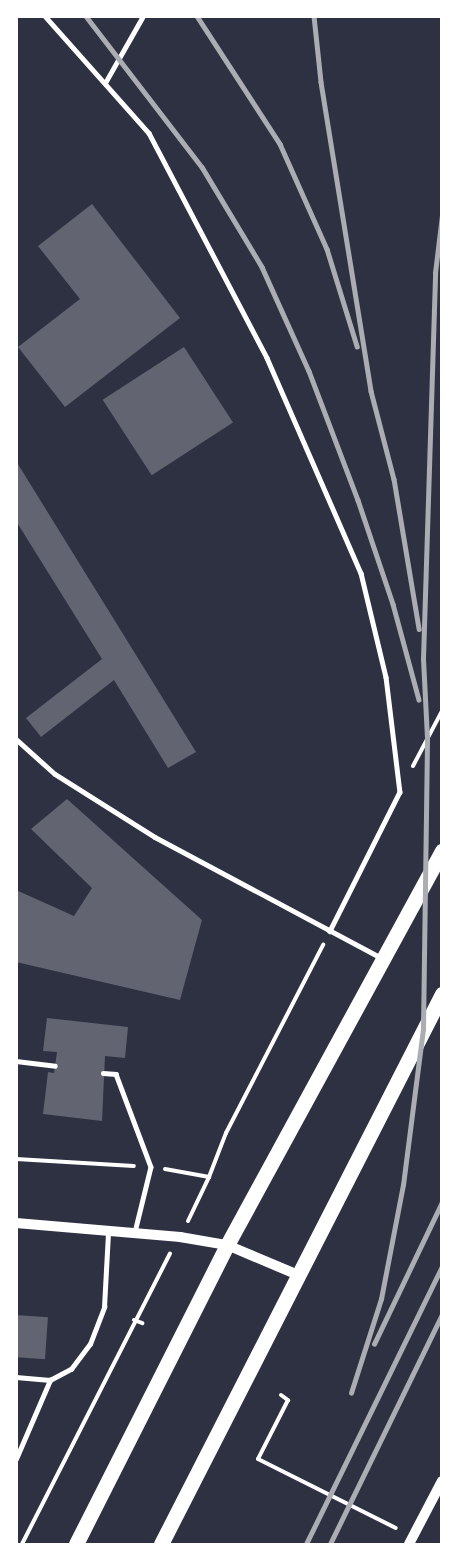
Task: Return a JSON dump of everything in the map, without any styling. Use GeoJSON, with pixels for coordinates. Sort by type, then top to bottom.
{"type":"FeatureCollection","features":[{"type":"Feature","properties":{"kind":"main road"},"geometry":{"type":"LineString","coordinates":[[76,1545],[227,1245],[441,851]]}},
{"type":"Feature","properties":{"kind":"main road"},"geometry":{"type":"LineString","coordinates":[[161,1545],[441,994]]}},
{"type":"Feature","properties":{"kind":"street"},"geometry":{"type":"LineString","coordinates":[[16,1223],[108,1229],[227,1245],[298,1275]]}},
{"type":"Feature","properties":{"kind":"street"},"geometry":{"type":"LineString","coordinates":[[411,1541],[441,1480]]}},
{"type":"Feature","properties":{"kind":"lane"},"geometry":{"type":"LineString","coordinates":[[45,16],[149,133],[267,358],[361,573],[386,677],[400,792],[330,931]]}},
{"type":"Feature","properties":{"kind":"lane"},"geometry":{"type":"LineString","coordinates":[[105,83],[143,16]]}},
{"type":"Feature","properties":{"kind":"lane"},"geometry":{"type":"LineString","coordinates":[[16,739],[55,774],[155,837],[384,959]]}},
{"type":"Feature","properties":{"kind":"lane"},"geometry":{"type":"LineString","coordinates":[[16,1060],[55,1066]]}},
{"type":"Feature","properties":{"kind":"lane"},"geometry":{"type":"LineString","coordinates":[[103,1073],[116,1074],[150,1167],[135,1232]]}},
{"type":"Feature","properties":{"kind":"lane"},"geometry":{"type":"LineString","coordinates":[[16,1377],[50,1380],[71,1369],[90,1344],[104,1307],[108,1229]]}},
{"type":"Feature","properties":{"kind":"lane"},"geometry":{"type":"LineString","coordinates":[[16,1459],[50,1380]]}},
{"type":"Feature","properties":{"kind":"path"},"geometry":{"type":"LineString","coordinates":[[400,792],[441,711]]}},
{"type":"Feature","properties":{"kind":"path"},"geometry":{"type":"LineString","coordinates":[[16,1159],[150,1167],[209,1178],[226,1132],[330,931]]}},
{"type":"Feature","properties":{"kind":"path"},"geometry":{"type":"LineString","coordinates":[[22,1545],[141,1307]]}},
{"type":"Feature","properties":{"kind":"path"},"geometry":{"type":"LineString","coordinates":[[134,1320],[142,1323]]}},
{"type":"Feature","properties":{"kind":"path"},"geometry":{"type":"LineString","coordinates":[[281,1395],[288,1400],[258,1459],[411,1541]]}},
{"type":"Feature","properties":{"kind":"building"},"geometry":{"type":"Polygon","coordinates":[[[92,204],[180,318],[65,407],[18,347],[80,299],[38,246],[92,204]]]}},
{"type":"Feature","properties":{"kind":"building"},"geometry":{"type":"Polygon","coordinates":[[[184,347],[233,422],[152,475],[103,400],[184,347]]]}},
{"type":"Feature","properties":{"kind":"building"},"geometry":{"type":"Polygon","coordinates":[[[16,461],[196,752],[168,768],[114,680],[41,737],[26,718],[102,659],[16,521],[16,461]]]}},
{"type":"Feature","properties":{"kind":"building"},"geometry":{"type":"Polygon","coordinates":[[[67,799],[202,920],[180,1000],[16,962],[16,890],[74,916],[92,888],[31,829],[67,799]]]}},
{"type":"Feature","properties":{"kind":"building"},"geometry":{"type":"Polygon","coordinates":[[[47,1018],[128,1027],[125,1058],[105,1056],[102,1121],[43,1114],[48,1072],[54,1073],[57,1052],[43,1051],[47,1018]]]}},
{"type":"Feature","properties":{"kind":"building"},"geometry":{"type":"Polygon","coordinates":[[[16,1315],[48,1317],[45,1359],[16,1357],[16,1315]]]}},
{"type":"Feature","properties":{"kind":"railway"},"geometry":{"type":"LineString","coordinates":[[86,16],[202,167],[262,267],[309,371],[358,500],[393,604],[419,700]]}},
{"type":"Feature","properties":{"kind":"railway"},"geometry":{"type":"LineString","coordinates":[[197,16],[280,144],[327,249],[357,346]]}},
{"type":"Feature","properties":{"kind":"railway"},"geometry":{"type":"LineString","coordinates":[[314,16],[321,82],[371,391],[394,479],[419,629]]}},
{"type":"Feature","properties":{"kind":"railway"},"geometry":{"type":"LineString","coordinates":[[351,1393],[381,1299],[403,1185],[423,1029],[427,738],[423,659],[435,273],[442,215]]}},
{"type":"Feature","properties":{"kind":"railway"},"geometry":{"type":"LineString","coordinates":[[374,1344],[442,1202]]}},
{"type":"Feature","properties":{"kind":"railway"},"geometry":{"type":"LineString","coordinates":[[306,1544],[442,1266]]}},
{"type":"Feature","properties":{"kind":"railway"},"geometry":{"type":"LineString","coordinates":[[330,1544],[442,1314]]}}]}
